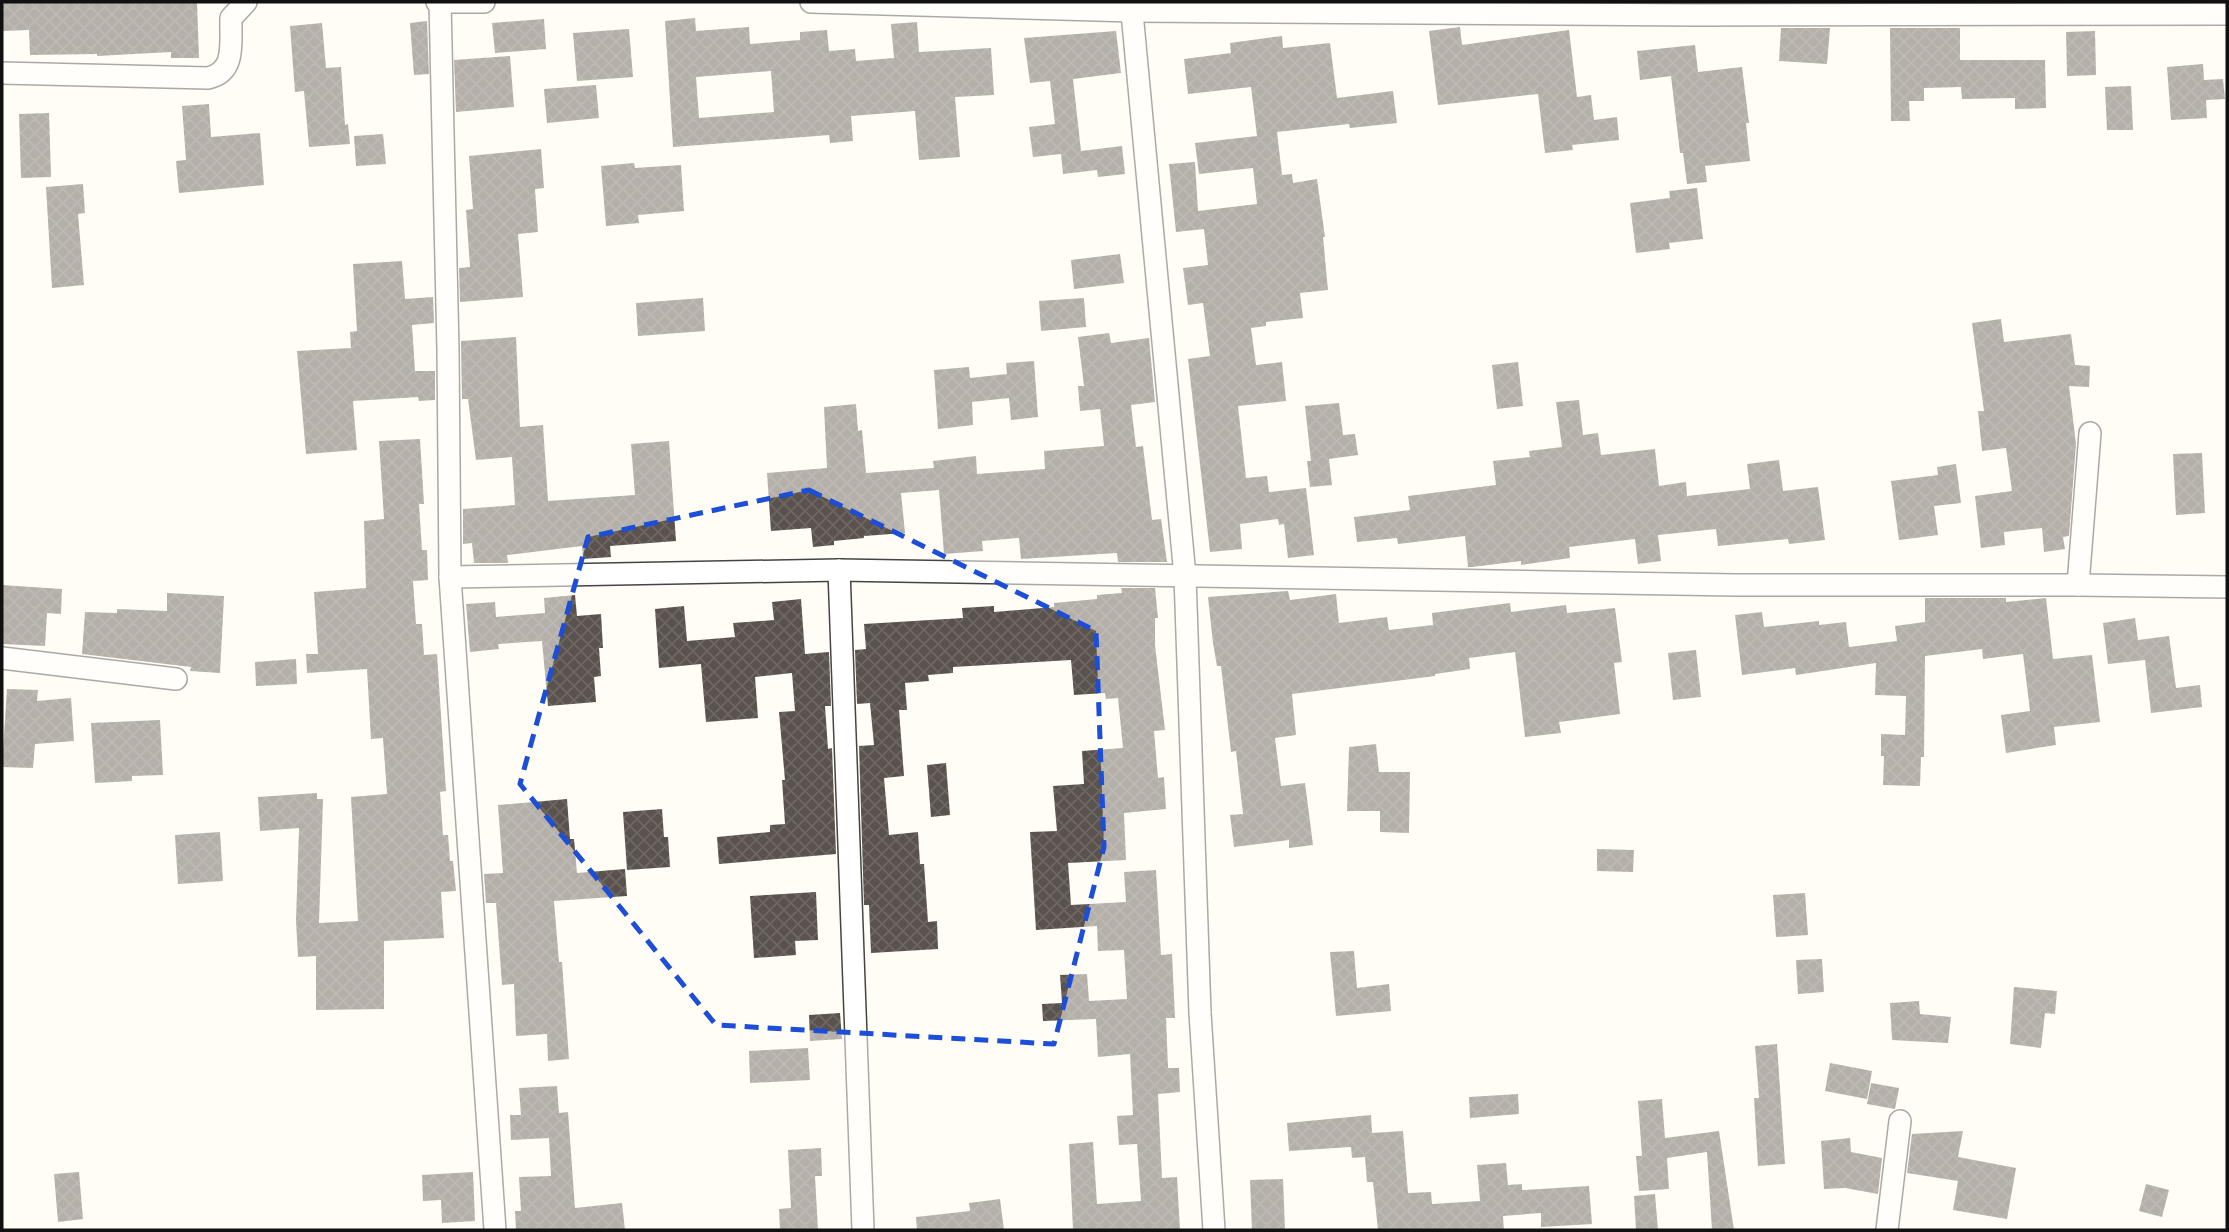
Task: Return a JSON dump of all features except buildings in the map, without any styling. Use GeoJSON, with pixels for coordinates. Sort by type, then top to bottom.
{"type":"FeatureCollection","features":[{"type":"Feature","properties":{"kind":"street"},"geometry":{"type":"LineString","coordinates":[[2,73],[208,78],[219,76],[230,59],[231,18],[246,2]]}},
{"type":"Feature","properties":{"kind":"street"},"geometry":{"type":"LineString","coordinates":[[484,2],[439,2],[448,350],[450,577],[495,1230]]}},
{"type":"Feature","properties":{"kind":"street"},"geometry":{"type":"LineString","coordinates":[[811,2],[1681,15],[2227,14]]}},
{"type":"Feature","properties":{"kind":"street"},"geometry":{"type":"LineString","coordinates":[[1131,6],[1185,576],[1200,1013],[1214,1230]]}},
{"type":"Feature","properties":{"kind":"street"},"geometry":{"type":"LineString","coordinates":[[2078,585],[2090,433]]}},
{"type":"Feature","properties":{"kind":"street"},"geometry":{"type":"LineString","coordinates":[[450,577],[839,570],[1735,585],[2227,587]]}},
{"type":"Feature","properties":{"kind":"street"},"geometry":{"type":"LineString","coordinates":[[839,570],[863,1230]]}},
{"type":"Feature","properties":{"kind":"street"},"geometry":{"type":"LineString","coordinates":[[2,658],[176,679]]}},
{"type":"Feature","properties":{"kind":"street"},"geometry":{"type":"LineString","coordinates":[[1887,1230],[1900,1121]]}},
{"type":"Feature","properties":{"kind":"highlighted area"},"geometry":{"type":"Polygon","coordinates":[[[809,490],[1096,631],[1104,847],[1054,1044],[716,1025],[520,784],[588,537],[809,490]]]}}]}
